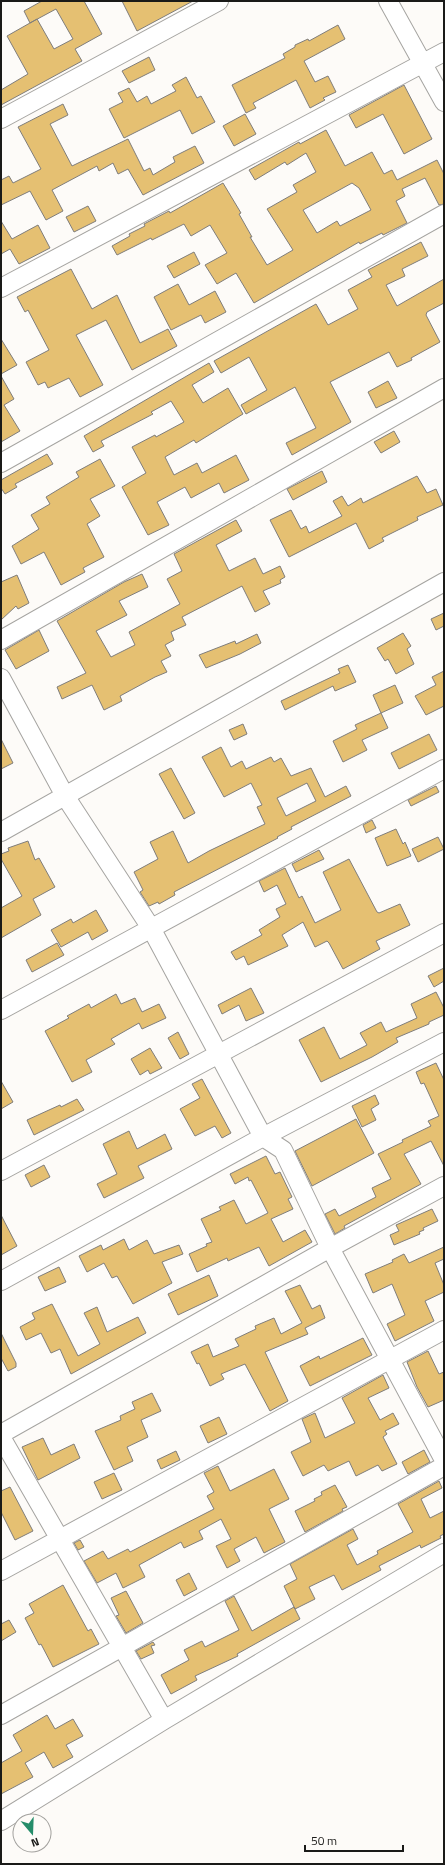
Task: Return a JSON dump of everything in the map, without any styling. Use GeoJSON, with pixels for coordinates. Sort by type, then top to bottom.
{"type":"FeatureCollection","features":[{"type":"Feature","properties":{"kind":"street"},"geometry":{"type":"LineString","coordinates":[[1,119],[219,1]]}},
{"type":"Feature","properties":{"kind":"street"},"geometry":{"type":"LineString","coordinates":[[388,1],[444,102]]}},
{"type":"Feature","properties":{"kind":"street"},"geometry":{"type":"LineString","coordinates":[[1,288],[444,52]]}},
{"type":"Feature","properties":{"kind":"street"},"geometry":{"type":"LineString","coordinates":[[1,463],[444,214]]}},
{"type":"Feature","properties":{"kind":"street"},"geometry":{"type":"LineString","coordinates":[[1,640],[444,388]]}},
{"type":"Feature","properties":{"kind":"street"},"geometry":{"type":"LineString","coordinates":[[1,832],[444,582]]}},
{"type":"Feature","properties":{"kind":"street"},"geometry":{"type":"LineString","coordinates":[[1,678],[65,796],[151,928],[263,1137],[283,1150],[330,1248],[444,1460]]}},
{"type":"Feature","properties":{"kind":"street"},"geometry":{"type":"LineString","coordinates":[[1,1010],[444,769]]}},
{"type":"Feature","properties":{"kind":"street"},"geometry":{"type":"LineString","coordinates":[[1,1171],[444,933]]}},
{"type":"Feature","properties":{"kind":"street"},"geometry":{"type":"LineString","coordinates":[[1,1280],[263,1137],[444,1042]]}},
{"type":"Feature","properties":{"kind":"street"},"geometry":{"type":"LineString","coordinates":[[1,1434],[330,1248],[444,1186]]}},
{"type":"Feature","properties":{"kind":"street"},"geometry":{"type":"LineString","coordinates":[[1,1571],[444,1330]]}},
{"type":"Feature","properties":{"kind":"street"},"geometry":{"type":"LineString","coordinates":[[1,1437],[164,1720]]}},
{"type":"Feature","properties":{"kind":"street"},"geometry":{"type":"LineString","coordinates":[[1,1715],[444,1466]]}},
{"type":"Feature","properties":{"kind":"street"},"geometry":{"type":"LineString","coordinates":[[1,1821],[164,1720],[444,1553]]}},
{"type":"Feature","properties":{"kind":"building"},"geometry":{"type":"Polygon","coordinates":[[[42,1],[84,1],[102,34],[75,49],[82,61],[1,105],[1,90],[28,74],[7,36],[30,23],[24,11],[42,1]],[[56,9],[37,19],[54,49],[73,39],[56,9]]]}},
{"type":"Feature","properties":{"kind":"building"},"geometry":{"type":"Polygon","coordinates":[[[122,1],[193,1],[137,31],[122,1]]]}},
{"type":"Feature","properties":{"kind":"building"},"geometry":{"type":"Polygon","coordinates":[[[338,25],[345,39],[304,61],[315,82],[328,76],[336,92],[323,98],[325,100],[310,108],[296,80],[253,103],[256,108],[246,113],[232,85],[285,58],[283,54],[295,47],[295,45],[308,39],[309,41],[338,25]]]}},
{"type":"Feature","properties":{"kind":"building"},"geometry":{"type":"Polygon","coordinates":[[[149,57],[155,70],[129,83],[122,71],[149,57]]]}},
{"type":"Feature","properties":{"kind":"building"},"geometry":{"type":"Polygon","coordinates":[[[186,77],[197,98],[201,96],[215,122],[192,134],[180,110],[124,138],[109,109],[123,102],[118,93],[129,88],[137,102],[147,96],[151,104],[176,91],[172,85],[186,77]]]}},
{"type":"Feature","properties":{"kind":"building"},"geometry":{"type":"Polygon","coordinates":[[[404,85],[432,139],[404,154],[383,114],[356,128],[349,115],[404,85]]]}},
{"type":"Feature","properties":{"kind":"building"},"geometry":{"type":"Polygon","coordinates":[[[63,104],[68,115],[50,124],[72,166],[128,139],[144,171],[150,168],[153,175],[175,162],[173,157],[195,146],[204,163],[143,195],[128,169],[118,174],[113,163],[99,171],[97,166],[52,190],[63,211],[46,220],[30,191],[1,205],[1,180],[9,176],[13,183],[41,169],[18,127],[63,104]]]}},
{"type":"Feature","properties":{"kind":"building"},"geometry":{"type":"Polygon","coordinates":[[[245,114],[256,134],[234,146],[223,126],[245,114]]]}},
{"type":"Feature","properties":{"kind":"building"},"geometry":{"type":"Polygon","coordinates":[[[326,130],[345,166],[372,152],[384,174],[392,170],[397,180],[437,160],[444,174],[444,204],[439,205],[425,178],[402,189],[405,196],[396,201],[407,223],[383,235],[382,233],[360,244],[359,242],[254,303],[236,273],[217,284],[205,265],[227,253],[210,225],[191,236],[184,224],[117,255],[112,246],[130,236],[129,234],[145,226],[144,224],[169,211],[170,213],[223,183],[241,213],[239,214],[252,237],[250,237],[267,265],[293,250],[267,209],[297,192],[293,185],[316,172],[306,153],[287,165],[285,162],[255,180],[249,170],[299,142],[300,144],[326,130]],[[352,183],[303,210],[317,233],[337,221],[340,226],[371,210],[359,188],[352,183]]]}},
{"type":"Feature","properties":{"kind":"building"},"geometry":{"type":"Polygon","coordinates":[[[88,206],[96,221],[74,232],[66,217],[88,206]]]}},
{"type":"Feature","properties":{"kind":"building"},"geometry":{"type":"Polygon","coordinates":[[[1,221],[12,239],[38,225],[50,248],[19,264],[10,249],[1,254],[1,221]]]}},
{"type":"Feature","properties":{"kind":"building"},"geometry":{"type":"Polygon","coordinates":[[[421,242],[428,256],[402,269],[405,276],[386,285],[397,306],[444,279],[444,303],[427,312],[426,315],[440,342],[411,358],[412,360],[397,367],[389,352],[330,382],[351,422],[292,455],[286,443],[316,428],[295,387],[246,414],[241,405],[267,390],[249,357],[221,373],[214,361],[316,304],[328,325],[358,309],[348,290],[372,277],[368,270],[421,242]]]}},
{"type":"Feature","properties":{"kind":"building"},"geometry":{"type":"Polygon","coordinates":[[[194,252],[200,264],[174,278],[167,266],[194,252]]]}},
{"type":"Feature","properties":{"kind":"building"},"geometry":{"type":"Polygon","coordinates":[[[71,269],[92,309],[117,295],[140,343],[168,329],[177,346],[132,370],[106,320],[76,335],[103,385],[80,397],[69,378],[48,388],[45,382],[38,385],[26,362],[49,350],[28,310],[25,312],[17,297],[71,269]]]}},
{"type":"Feature","properties":{"kind":"building"},"geometry":{"type":"Polygon","coordinates":[[[178,284],[189,305],[215,291],[226,312],[205,323],[201,315],[171,330],[154,297],[178,284]]]}},
{"type":"Feature","properties":{"kind":"building"},"geometry":{"type":"Polygon","coordinates":[[[1,339],[17,365],[1,374],[1,339]]]}},
{"type":"Feature","properties":{"kind":"building"},"geometry":{"type":"Polygon","coordinates":[[[209,363],[214,372],[192,385],[203,403],[228,388],[243,414],[196,443],[194,440],[165,457],[174,475],[197,463],[202,473],[236,455],[249,480],[224,493],[219,483],[191,498],[185,487],[157,502],[169,525],[148,535],[122,487],[146,473],[132,447],[155,435],[156,437],[184,422],[171,401],[151,412],[153,414],[101,441],[104,446],[93,452],[84,436],[209,363]]]}},
{"type":"Feature","properties":{"kind":"building"},"geometry":{"type":"Polygon","coordinates":[[[1,376],[14,399],[4,405],[20,431],[1,442],[1,376]]]}},
{"type":"Feature","properties":{"kind":"building"},"geometry":{"type":"Polygon","coordinates":[[[388,381],[397,398],[376,408],[368,392],[388,381]]]}},
{"type":"Feature","properties":{"kind":"building"},"geometry":{"type":"Polygon","coordinates":[[[394,431],[400,442],[381,453],[374,442],[394,431]]]}},
{"type":"Feature","properties":{"kind":"building"},"geometry":{"type":"Polygon","coordinates":[[[47,454],[53,464],[15,484],[17,487],[5,494],[1,488],[1,480],[47,454]]]}},
{"type":"Feature","properties":{"kind":"building"},"geometry":{"type":"Polygon","coordinates":[[[100,459],[115,486],[90,499],[100,516],[87,524],[104,557],[83,568],[85,572],[61,585],[44,552],[21,564],[12,546],[39,529],[31,515],[50,504],[46,497],[79,477],[76,472],[100,459]]]}},
{"type":"Feature","properties":{"kind":"building"},"geometry":{"type":"Polygon","coordinates":[[[322,471],[327,482],[293,500],[287,489],[322,471]]]}},
{"type":"Feature","properties":{"kind":"building"},"geometry":{"type":"Polygon","coordinates":[[[417,476],[427,493],[436,489],[443,505],[417,517],[418,520],[382,538],[384,541],[369,549],[356,523],[289,557],[270,520],[291,510],[301,529],[306,526],[309,533],[342,516],[333,501],[342,496],[348,506],[361,498],[363,503],[417,476]]]}},
{"type":"Feature","properties":{"kind":"building"},"geometry":{"type":"Polygon","coordinates":[[[236,520],[242,531],[216,545],[229,571],[255,558],[263,574],[280,566],[285,577],[280,580],[281,583],[263,591],[270,604],[255,612],[242,586],[182,617],[186,625],[171,632],[174,640],[165,645],[171,656],[161,661],[167,672],[120,696],[122,701],[104,710],[92,685],[62,699],[57,687],[86,673],[57,621],[124,582],[142,574],[148,587],[119,601],[127,615],[96,631],[111,657],[135,645],[129,632],[180,604],[167,579],[182,571],[174,554],[236,520]]]}},
{"type":"Feature","properties":{"kind":"building"},"geometry":{"type":"Polygon","coordinates":[[[17,575],[29,603],[18,609],[16,606],[1,620],[1,582],[17,575]]]}},
{"type":"Feature","properties":{"kind":"building"},"geometry":{"type":"Polygon","coordinates":[[[444,613],[444,626],[436,630],[431,619],[444,613]]]}},
{"type":"Feature","properties":{"kind":"building"},"geometry":{"type":"Polygon","coordinates":[[[39,630],[49,651],[16,669],[5,650],[39,630]]]}},
{"type":"Feature","properties":{"kind":"building"},"geometry":{"type":"Polygon","coordinates":[[[403,633],[411,646],[407,649],[414,664],[396,674],[388,659],[385,661],[377,648],[403,633]]]}},
{"type":"Feature","properties":{"kind":"building"},"geometry":{"type":"Polygon","coordinates":[[[257,634],[261,643],[240,654],[206,668],[199,655],[235,641],[236,644],[257,634]]]}},
{"type":"Feature","properties":{"kind":"building"},"geometry":{"type":"Polygon","coordinates":[[[348,665],[356,682],[335,691],[333,686],[285,710],[281,701],[340,673],[338,669],[348,665]]]}},
{"type":"Feature","properties":{"kind":"building"},"geometry":{"type":"Polygon","coordinates":[[[444,671],[444,706],[426,715],[415,696],[436,685],[432,677],[444,671]]]}},
{"type":"Feature","properties":{"kind":"building"},"geometry":{"type":"Polygon","coordinates":[[[395,685],[403,703],[381,713],[373,695],[395,685]]]}},
{"type":"Feature","properties":{"kind":"building"},"geometry":{"type":"Polygon","coordinates":[[[381,713],[388,728],[362,740],[367,750],[343,762],[333,741],[357,729],[355,725],[381,713]]]}},
{"type":"Feature","properties":{"kind":"building"},"geometry":{"type":"Polygon","coordinates":[[[243,724],[247,734],[234,740],[229,730],[243,724]]]}},
{"type":"Feature","properties":{"kind":"building"},"geometry":{"type":"Polygon","coordinates":[[[429,734],[437,750],[399,769],[391,753],[429,734]]]}},
{"type":"Feature","properties":{"kind":"building"},"geometry":{"type":"Polygon","coordinates":[[[1,739],[13,763],[1,769],[1,739]]]}},
{"type":"Feature","properties":{"kind":"building"},"geometry":{"type":"Polygon","coordinates":[[[221,747],[231,767],[242,761],[246,769],[271,757],[274,762],[281,758],[291,776],[311,768],[325,797],[346,786],[351,796],[291,827],[292,829],[277,837],[278,838],[174,892],[175,895],[159,904],[158,902],[149,906],[140,892],[143,890],[134,872],[158,859],[150,842],[173,831],[188,863],[209,851],[265,824],[257,807],[262,805],[251,783],[224,797],[202,757],[221,747]],[[307,783],[277,798],[286,816],[316,801],[307,783]]]}},
{"type":"Feature","properties":{"kind":"building"},"geometry":{"type":"Polygon","coordinates":[[[171,768],[195,813],[184,819],[159,774],[171,768]]]}},
{"type":"Feature","properties":{"kind":"building"},"geometry":{"type":"Polygon","coordinates":[[[436,786],[439,792],[411,806],[408,800],[436,786]]]}},
{"type":"Feature","properties":{"kind":"building"},"geometry":{"type":"Polygon","coordinates":[[[372,820],[376,828],[366,833],[363,825],[372,820]]]}},
{"type":"Feature","properties":{"kind":"building"},"geometry":{"type":"Polygon","coordinates":[[[396,829],[403,844],[405,842],[411,856],[387,866],[375,838],[396,829]]]}},
{"type":"Feature","properties":{"kind":"building"},"geometry":{"type":"Polygon","coordinates":[[[438,837],[444,849],[418,862],[412,849],[438,837]]]}},
{"type":"Feature","properties":{"kind":"building"},"geometry":{"type":"Polygon","coordinates":[[[28,841],[35,860],[39,858],[55,887],[33,899],[41,915],[1,938],[1,908],[22,896],[1,859],[1,854],[9,851],[8,848],[28,841]]]}},
{"type":"Feature","properties":{"kind":"building"},"geometry":{"type":"Polygon","coordinates":[[[319,850],[324,859],[296,872],[292,864],[319,850]]]}},
{"type":"Feature","properties":{"kind":"building"},"geometry":{"type":"Polygon","coordinates":[[[349,859],[377,912],[379,913],[400,904],[410,925],[376,941],[380,949],[343,969],[327,941],[315,947],[303,922],[282,935],[288,946],[248,965],[244,956],[236,960],[231,952],[262,935],[259,930],[280,917],[276,909],[286,904],[277,885],[264,892],[259,881],[285,868],[299,898],[302,896],[315,923],[341,910],[323,872],[349,859]]]}},
{"type":"Feature","properties":{"kind":"building"},"geometry":{"type":"Polygon","coordinates":[[[96,910],[108,931],[92,940],[88,932],[61,947],[51,930],[71,919],[73,923],[96,910]]]}},
{"type":"Feature","properties":{"kind":"building"},"geometry":{"type":"Polygon","coordinates":[[[57,943],[64,955],[32,972],[26,960],[57,943]]]}},
{"type":"Feature","properties":{"kind":"building"},"geometry":{"type":"Polygon","coordinates":[[[444,968],[444,981],[434,987],[428,976],[444,968]]]}},
{"type":"Feature","properties":{"kind":"building"},"geometry":{"type":"Polygon","coordinates":[[[251,988],[264,1013],[246,1021],[239,1005],[222,1014],[218,1005],[251,988]]]}},
{"type":"Feature","properties":{"kind":"building"},"geometry":{"type":"Polygon","coordinates":[[[436,992],[444,1008],[444,1015],[429,1022],[429,1024],[396,1038],[398,1042],[372,1057],[321,1082],[299,1040],[324,1027],[340,1059],[367,1045],[360,1033],[381,1022],[386,1032],[417,1018],[411,1004],[436,992]]]}},
{"type":"Feature","properties":{"kind":"building"},"geometry":{"type":"Polygon","coordinates":[[[116,994],[121,1004],[135,998],[142,1012],[159,1004],[166,1018],[142,1029],[139,1023],[111,1039],[115,1044],[86,1060],[92,1072],[72,1082],[45,1031],[69,1018],[67,1016],[89,1004],[91,1008],[116,994]]]}},
{"type":"Feature","properties":{"kind":"building"},"geometry":{"type":"Polygon","coordinates":[[[178,1032],[189,1054],[180,1059],[168,1038],[178,1032]]]}},
{"type":"Feature","properties":{"kind":"building"},"geometry":{"type":"Polygon","coordinates":[[[150,1048],[162,1068],[150,1074],[148,1070],[140,1075],[131,1059],[150,1048]]]}},
{"type":"Feature","properties":{"kind":"building"},"geometry":{"type":"Polygon","coordinates":[[[436,1063],[444,1080],[444,1166],[431,1141],[404,1154],[421,1184],[344,1226],[345,1228],[335,1234],[325,1214],[335,1209],[339,1216],[376,1197],[372,1188],[391,1179],[378,1154],[431,1126],[428,1121],[439,1116],[424,1083],[421,1084],[416,1072],[436,1063]]]}},
{"type":"Feature","properties":{"kind":"building"},"geometry":{"type":"Polygon","coordinates":[[[202,1079],[231,1133],[222,1138],[215,1126],[195,1136],[180,1109],[200,1098],[192,1084],[202,1079]]]}},
{"type":"Feature","properties":{"kind":"building"},"geometry":{"type":"Polygon","coordinates":[[[1,1081],[13,1102],[1,1109],[1,1081]]]}},
{"type":"Feature","properties":{"kind":"building"},"geometry":{"type":"Polygon","coordinates":[[[375,1095],[379,1104],[371,1109],[376,1120],[362,1127],[352,1106],[375,1095]]]}},
{"type":"Feature","properties":{"kind":"building"},"geometry":{"type":"Polygon","coordinates":[[[77,1099],[84,1110],[34,1135],[27,1120],[77,1099]]]}},
{"type":"Feature","properties":{"kind":"building"},"geometry":{"type":"Polygon","coordinates":[[[356,1119],[374,1153],[312,1186],[295,1151],[356,1119]]]}},
{"type":"Feature","properties":{"kind":"building"},"geometry":{"type":"Polygon","coordinates":[[[129,1131],[137,1149],[165,1134],[172,1149],[138,1166],[144,1178],[104,1198],[97,1184],[117,1174],[103,1144],[129,1131]]]}},
{"type":"Feature","properties":{"kind":"building"},"geometry":{"type":"Polygon","coordinates":[[[266,1156],[275,1174],[280,1172],[292,1197],[288,1199],[293,1209],[271,1219],[283,1242],[305,1230],[312,1242],[269,1266],[259,1247],[228,1261],[227,1258],[197,1272],[189,1254],[207,1246],[206,1244],[212,1242],[201,1219],[221,1210],[219,1207],[234,1200],[246,1224],[268,1213],[251,1180],[249,1181],[248,1177],[235,1184],[230,1174],[266,1156]]]}},
{"type":"Feature","properties":{"kind":"building"},"geometry":{"type":"Polygon","coordinates":[[[44,1165],[50,1177],[31,1187],[25,1175],[44,1165]]]}},
{"type":"Feature","properties":{"kind":"building"},"geometry":{"type":"Polygon","coordinates":[[[432,1209],[438,1221],[423,1228],[424,1230],[419,1232],[420,1234],[394,1245],[390,1235],[399,1231],[396,1225],[432,1209]]]}},
{"type":"Feature","properties":{"kind":"building"},"geometry":{"type":"Polygon","coordinates":[[[1,1215],[17,1246],[1,1255],[1,1215]]]}},
{"type":"Feature","properties":{"kind":"building"},"geometry":{"type":"Polygon","coordinates":[[[124,1239],[129,1250],[147,1240],[154,1254],[179,1245],[183,1254],[162,1262],[172,1283],[133,1304],[117,1276],[112,1278],[104,1263],[87,1272],[79,1256],[101,1245],[103,1250],[124,1239]]]}},
{"type":"Feature","properties":{"kind":"building"},"geometry":{"type":"Polygon","coordinates":[[[444,1247],[444,1259],[435,1263],[444,1285],[444,1292],[425,1301],[434,1321],[395,1341],[387,1324],[405,1315],[392,1284],[373,1293],[365,1274],[393,1262],[392,1260],[404,1254],[409,1263],[444,1247]]]}},
{"type":"Feature","properties":{"kind":"building"},"geometry":{"type":"Polygon","coordinates":[[[59,1267],[66,1282],[45,1291],[38,1277],[59,1267]]]}},
{"type":"Feature","properties":{"kind":"building"},"geometry":{"type":"Polygon","coordinates":[[[209,1275],[218,1296],[178,1315],[168,1294],[209,1275]]]}},
{"type":"Feature","properties":{"kind":"building"},"geometry":{"type":"Polygon","coordinates":[[[300,1285],[312,1309],[320,1305],[325,1318],[305,1328],[308,1334],[265,1352],[288,1401],[270,1411],[245,1364],[221,1374],[224,1379],[210,1386],[199,1363],[197,1364],[191,1352],[208,1344],[213,1357],[239,1346],[235,1339],[256,1329],[255,1326],[274,1318],[281,1334],[302,1323],[285,1291],[300,1285]]]}},
{"type":"Feature","properties":{"kind":"building"},"geometry":{"type":"Polygon","coordinates":[[[52,1304],[78,1356],[100,1344],[84,1313],[97,1307],[107,1332],[138,1317],[146,1333],[71,1374],[60,1349],[51,1353],[41,1333],[26,1340],[20,1327],[35,1319],[32,1313],[52,1304]]]}},
{"type":"Feature","properties":{"kind":"building"},"geometry":{"type":"Polygon","coordinates":[[[1,1333],[16,1363],[16,1367],[8,1371],[1,1358],[1,1333]]]}},
{"type":"Feature","properties":{"kind":"building"},"geometry":{"type":"Polygon","coordinates":[[[363,1338],[372,1355],[310,1386],[300,1366],[319,1356],[320,1359],[363,1338]]]}},
{"type":"Feature","properties":{"kind":"building"},"geometry":{"type":"Polygon","coordinates":[[[428,1351],[439,1374],[444,1372],[444,1400],[428,1407],[417,1387],[407,1362],[428,1351]]]}},
{"type":"Feature","properties":{"kind":"building"},"geometry":{"type":"Polygon","coordinates":[[[383,1375],[389,1388],[368,1398],[380,1420],[393,1413],[399,1424],[385,1431],[387,1434],[383,1437],[397,1464],[382,1471],[378,1465],[356,1476],[349,1461],[328,1471],[324,1465],[303,1476],[291,1452],[311,1442],[302,1419],[315,1413],[325,1438],[355,1423],[342,1398],[383,1375]]]}},
{"type":"Feature","properties":{"kind":"building"},"geometry":{"type":"Polygon","coordinates":[[[152,1393],[161,1411],[141,1420],[148,1437],[127,1447],[133,1461],[114,1470],[95,1431],[121,1420],[120,1416],[135,1409],[132,1402],[152,1393]]]}},
{"type":"Feature","properties":{"kind":"building"},"geometry":{"type":"Polygon","coordinates":[[[219,1417],[227,1434],[208,1443],[200,1426],[219,1417]]]}},
{"type":"Feature","properties":{"kind":"building"},"geometry":{"type":"Polygon","coordinates":[[[43,1438],[51,1455],[74,1444],[80,1458],[38,1480],[22,1447],[43,1438]]]}},
{"type":"Feature","properties":{"kind":"building"},"geometry":{"type":"Polygon","coordinates":[[[424,1450],[430,1462],[408,1474],[402,1462],[424,1450]]]}},
{"type":"Feature","properties":{"kind":"building"},"geometry":{"type":"Polygon","coordinates":[[[176,1451],[180,1460],[161,1469],[157,1460],[176,1451]]]}},
{"type":"Feature","properties":{"kind":"building"},"geometry":{"type":"Polygon","coordinates":[[[218,1466],[230,1491],[274,1469],[289,1499],[269,1509],[285,1542],[264,1553],[256,1537],[234,1549],[240,1561],[227,1568],[216,1546],[231,1539],[221,1519],[199,1531],[203,1539],[184,1548],[181,1542],[139,1565],[145,1577],[123,1588],[116,1573],[97,1583],[84,1561],[103,1551],[108,1559],[128,1549],[130,1552],[214,1509],[207,1496],[214,1492],[204,1473],[218,1466]]]}},
{"type":"Feature","properties":{"kind":"building"},"geometry":{"type":"Polygon","coordinates":[[[114,1473],[122,1490],[102,1499],[94,1482],[114,1473]]]}},
{"type":"Feature","properties":{"kind":"building"},"geometry":{"type":"Polygon","coordinates":[[[439,1481],[442,1488],[421,1499],[430,1518],[444,1511],[444,1534],[440,1536],[441,1538],[421,1548],[420,1545],[379,1566],[381,1570],[342,1590],[334,1575],[309,1587],[315,1599],[295,1609],[284,1586],[297,1579],[290,1564],[353,1529],[358,1539],[347,1545],[357,1565],[378,1554],[377,1551],[413,1532],[398,1504],[439,1481]]]}},
{"type":"Feature","properties":{"kind":"building"},"geometry":{"type":"Polygon","coordinates":[[[335,1485],[347,1507],[342,1509],[343,1511],[305,1532],[295,1511],[315,1501],[314,1499],[322,1495],[321,1492],[335,1485]]]}},
{"type":"Feature","properties":{"kind":"building"},"geometry":{"type":"Polygon","coordinates":[[[10,1487],[33,1531],[15,1540],[1,1512],[1,1491],[10,1487]]]}},
{"type":"Feature","properties":{"kind":"building"},"geometry":{"type":"Polygon","coordinates":[[[80,1540],[84,1547],[78,1550],[74,1543],[80,1540]]]}},
{"type":"Feature","properties":{"kind":"building"},"geometry":{"type":"Polygon","coordinates":[[[189,1573],[197,1589],[184,1596],[176,1580],[189,1573]]]}},
{"type":"Feature","properties":{"kind":"building"},"geometry":{"type":"Polygon","coordinates":[[[63,1585],[88,1631],[91,1629],[99,1644],[53,1667],[41,1644],[39,1645],[25,1618],[34,1613],[29,1604],[63,1585]]]}},
{"type":"Feature","properties":{"kind":"building"},"geometry":{"type":"Polygon","coordinates":[[[126,1591],[143,1623],[126,1633],[116,1616],[119,1615],[111,1598],[126,1591]]]}},
{"type":"Feature","properties":{"kind":"building"},"geometry":{"type":"Polygon","coordinates":[[[234,1596],[252,1631],[294,1607],[300,1619],[237,1654],[238,1656],[195,1676],[197,1680],[171,1694],[161,1675],[189,1660],[184,1650],[202,1641],[205,1647],[239,1630],[225,1601],[234,1596]]]}},
{"type":"Feature","properties":{"kind":"building"},"geometry":{"type":"Polygon","coordinates":[[[9,1620],[16,1632],[1,1641],[1,1624],[9,1620]]]}},
{"type":"Feature","properties":{"kind":"building"},"geometry":{"type":"Polygon","coordinates":[[[153,1642],[155,1645],[151,1646],[154,1653],[141,1659],[136,1651],[153,1642]]]}},
{"type":"Feature","properties":{"kind":"building"},"geometry":{"type":"Polygon","coordinates":[[[47,1715],[55,1729],[73,1719],[83,1736],[66,1745],[73,1757],[53,1768],[44,1752],[25,1763],[33,1777],[1,1794],[1,1763],[22,1751],[13,1735],[47,1715]]]}}]}
